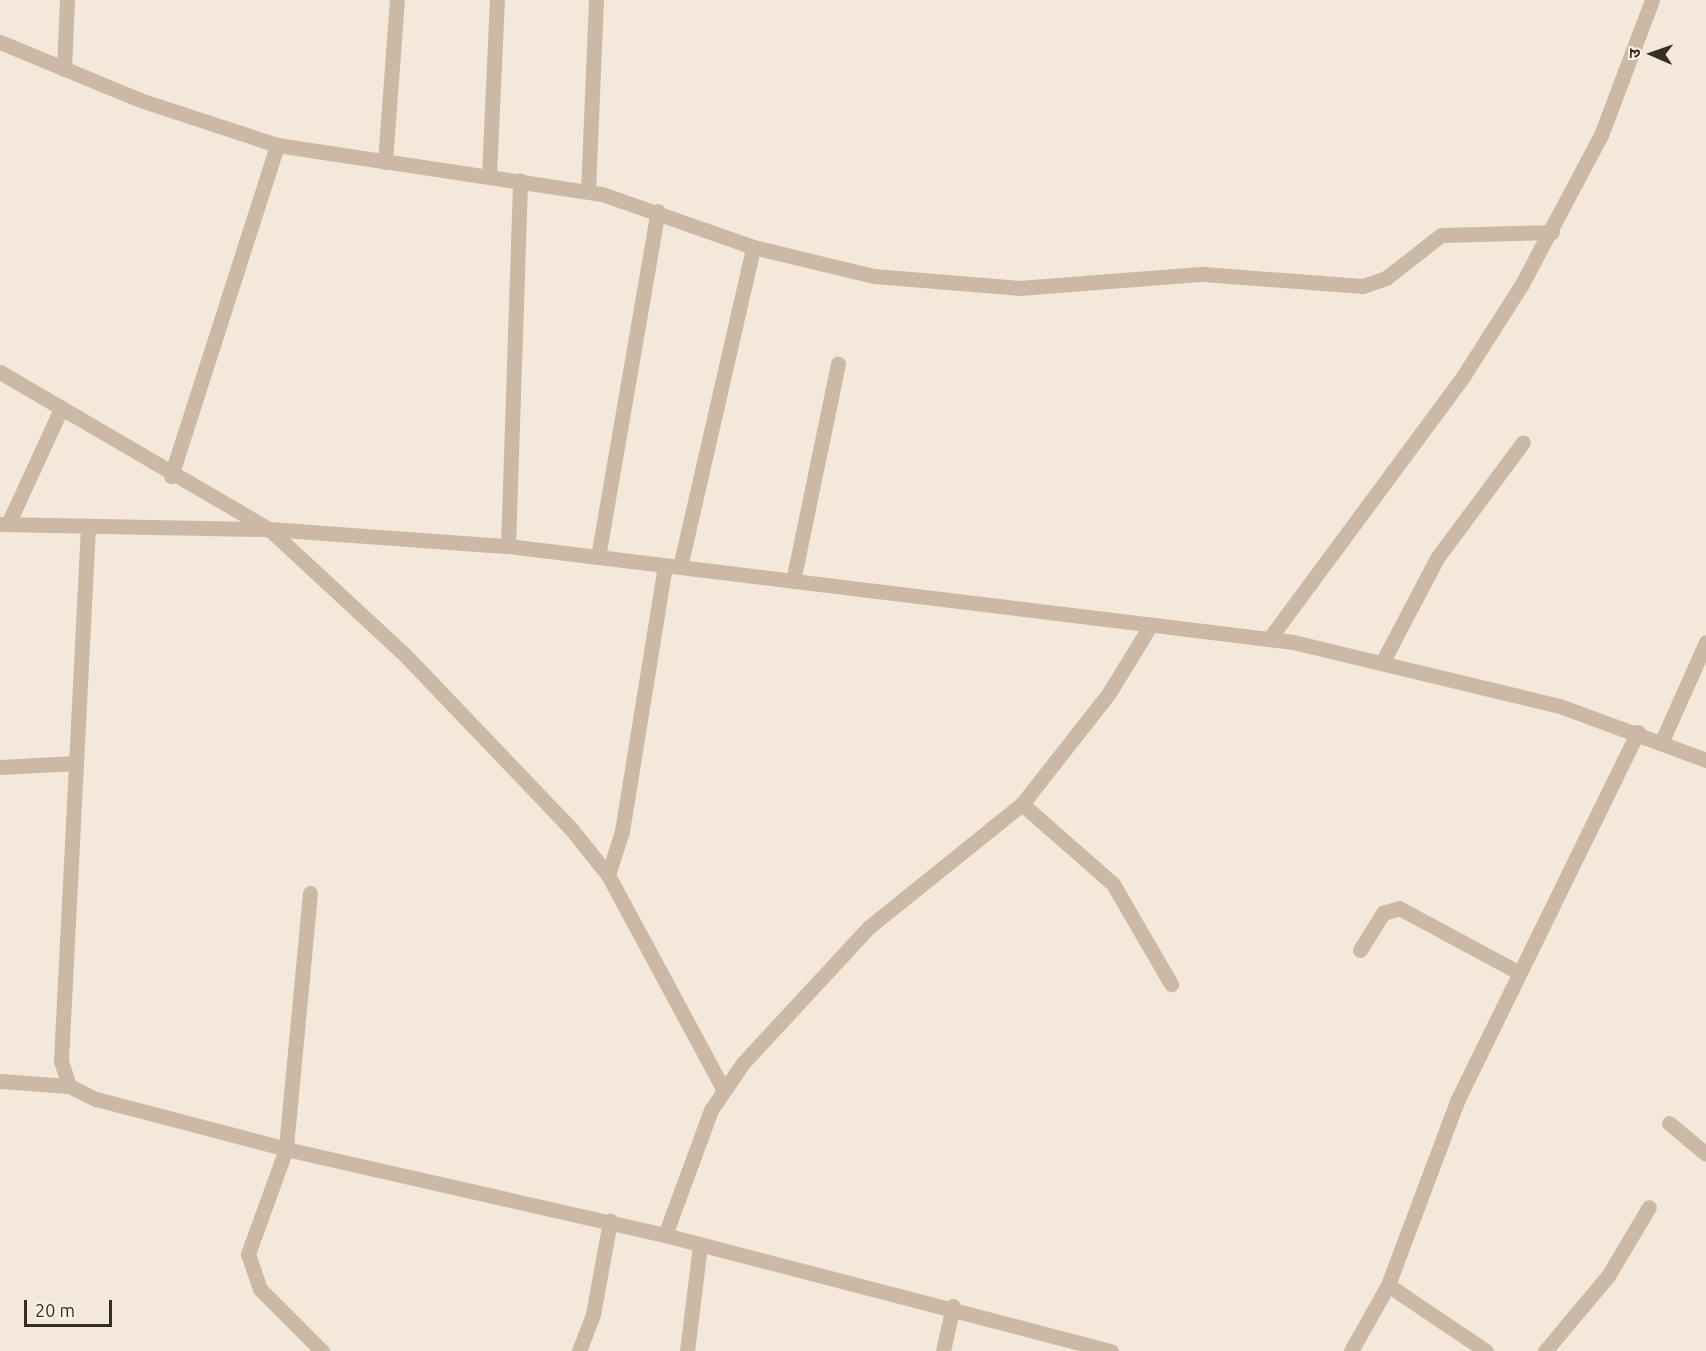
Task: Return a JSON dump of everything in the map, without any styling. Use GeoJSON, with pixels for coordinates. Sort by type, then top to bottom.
{"type":"FeatureCollection","features":[{"type":"Feature","properties":{"kind":"street"},"geometry":{"type":"LineString","coordinates":[[64,69],[67,0]]}},
{"type":"Feature","properties":{"kind":"street"},"geometry":{"type":"LineString","coordinates":[[385,162],[397,0]]}},
{"type":"Feature","properties":{"kind":"street"},"geometry":{"type":"LineString","coordinates":[[489,175],[497,0]]}},
{"type":"Feature","properties":{"kind":"street"},"geometry":{"type":"LineString","coordinates":[[588,191],[596,0]]}},
{"type":"Feature","properties":{"kind":"street"},"geometry":{"type":"LineString","coordinates":[[1269,639],[1464,375],[1552,232],[1601,135],[1652,0]]}},
{"type":"Feature","properties":{"kind":"street"},"geometry":{"type":"LineString","coordinates":[[0,42],[64,69],[277,145],[588,191],[658,211],[753,247],[852,272],[951,285],[1065,286],[1203,274],[1363,286],[1386,278],[1441,235],[1552,232]]}},
{"type":"Feature","properties":{"kind":"street"},"geometry":{"type":"LineString","coordinates":[[171,476],[277,145]]}},
{"type":"Feature","properties":{"kind":"street"},"geometry":{"type":"LineString","coordinates":[[508,546],[520,180]]}},
{"type":"Feature","properties":{"kind":"street"},"geometry":{"type":"LineString","coordinates":[[598,557],[658,211]]}},
{"type":"Feature","properties":{"kind":"street"},"geometry":{"type":"LineString","coordinates":[[608,875],[622,831],[673,566],[753,247]]}},
{"type":"Feature","properties":{"kind":"street"},"geometry":{"type":"LineString","coordinates":[[793,581],[838,364]]}},
{"type":"Feature","properties":{"kind":"street"},"geometry":{"type":"LineString","coordinates":[[0,372],[171,476],[269,529],[405,655],[572,830],[608,875],[723,1089]]}},
{"type":"Feature","properties":{"kind":"street"},"geometry":{"type":"LineString","coordinates":[[61,409],[4,524],[269,529],[508,546],[1269,639],[1383,661],[1560,706],[1638,732],[1706,760]]}},
{"type":"Feature","properties":{"kind":"street"},"geometry":{"type":"LineString","coordinates":[[1383,661],[1437,558],[1523,442]]}},
{"type":"Feature","properties":{"kind":"street"},"geometry":{"type":"LineString","coordinates":[[69,1086],[62,1061],[88,526]]}},
{"type":"Feature","properties":{"kind":"street"},"geometry":{"type":"LineString","coordinates":[[665,1235],[723,1089],[869,927],[1022,804],[1109,693],[1150,626]]}},
{"type":"Feature","properties":{"kind":"street"},"geometry":{"type":"LineString","coordinates":[[1662,741],[1706,642]]}},
{"type":"Feature","properties":{"kind":"street"},"geometry":{"type":"LineString","coordinates":[[1351,1351],[1388,1285],[1445,1129],[1518,972],[1638,732]]}},
{"type":"Feature","properties":{"kind":"street"},"geometry":{"type":"LineString","coordinates":[[0,767],[76,763]]}},
{"type":"Feature","properties":{"kind":"street"},"geometry":{"type":"LineString","coordinates":[[1022,804],[1113,884],[1171,984]]}},
{"type":"Feature","properties":{"kind":"street"},"geometry":{"type":"LineString","coordinates":[[310,893],[286,1149],[250,1240],[248,1264],[260,1289],[322,1351]]}},
{"type":"Feature","properties":{"kind":"street"},"geometry":{"type":"LineString","coordinates":[[1360,950],[1383,913],[1399,908],[1518,972]]}},
{"type":"Feature","properties":{"kind":"street"},"geometry":{"type":"LineString","coordinates":[[0,1081],[69,1086],[96,1099],[286,1149],[610,1221],[953,1306],[1111,1351]]}},
{"type":"Feature","properties":{"kind":"street"},"geometry":{"type":"LineString","coordinates":[[1669,1123],[1706,1154]]}},
{"type":"Feature","properties":{"kind":"street"},"geometry":{"type":"LineString","coordinates":[[1545,1351],[1608,1276],[1649,1207]]}},
{"type":"Feature","properties":{"kind":"street"},"geometry":{"type":"LineString","coordinates":[[579,1351],[593,1314],[610,1221]]}},
{"type":"Feature","properties":{"kind":"street"},"geometry":{"type":"LineString","coordinates":[[687,1351],[700,1245]]}},
{"type":"Feature","properties":{"kind":"street"},"geometry":{"type":"LineString","coordinates":[[1388,1285],[1486,1351]]}},
{"type":"Feature","properties":{"kind":"street"},"geometry":{"type":"LineString","coordinates":[[943,1351],[953,1306]]}}]}
